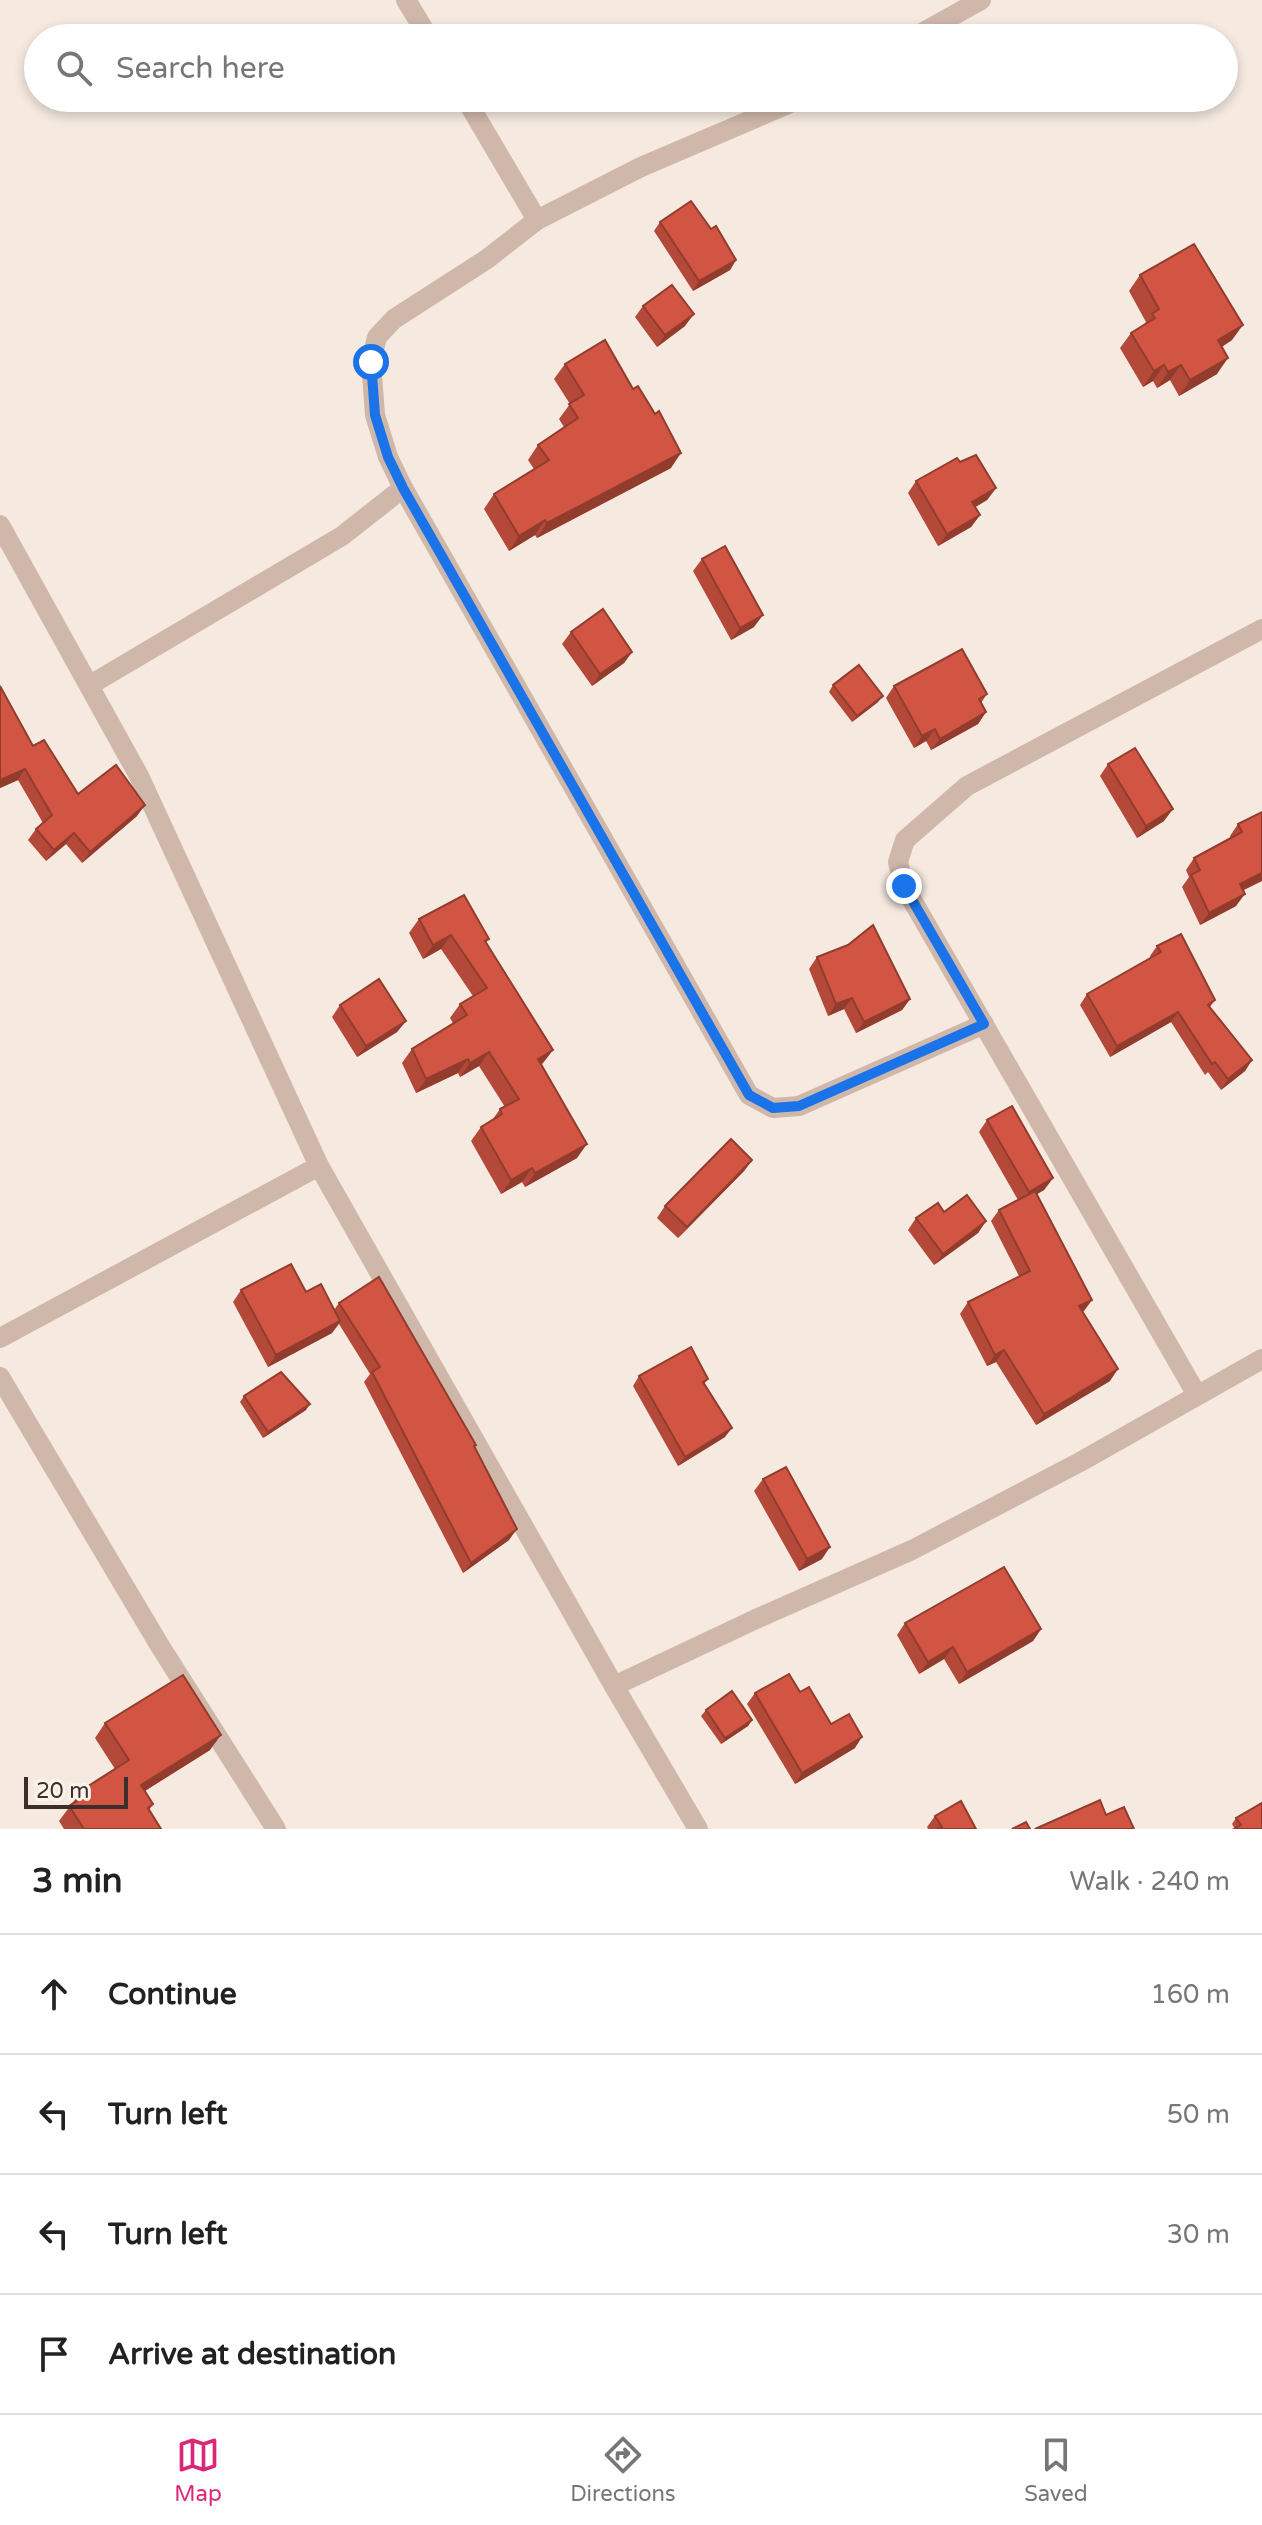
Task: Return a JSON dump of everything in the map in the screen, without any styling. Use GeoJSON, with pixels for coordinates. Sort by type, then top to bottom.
{"type":"FeatureCollection","features":[{"type":"Feature","properties":{"kind":"street"},"geometry":{"type":"LineString","coordinates":[[406,0],[421,24]]}},
{"type":"Feature","properties":{"kind":"street"},"geometry":{"type":"LineString","coordinates":[[938,24],[981,0]]}},
{"type":"Feature","properties":{"kind":"street"},"geometry":{"type":"LineString","coordinates":[[473,112],[537,220]]}},
{"type":"Feature","properties":{"kind":"street"},"geometry":{"type":"LineString","coordinates":[[769,112],[641,167],[537,220],[487,259],[394,319],[377,337],[371,362],[375,415],[388,457],[403,488],[749,1095],[773,1108],[799,1106],[984,1024]]}},
{"type":"Feature","properties":{"kind":"street"},"geometry":{"type":"LineString","coordinates":[[90,685],[342,536],[403,488]]}},
{"type":"Feature","properties":{"kind":"street"},"geometry":{"type":"LineString","coordinates":[[0,525],[139,776],[319,1166],[698,1829]]}},
{"type":"Feature","properties":{"kind":"street"},"geometry":{"type":"LineString","coordinates":[[1197,1395],[904,886],[898,862],[905,840],[967,786],[1262,629]]}},
{"type":"Feature","properties":{"kind":"street"},"geometry":{"type":"LineString","coordinates":[[0,1338],[319,1166]]}},
{"type":"Feature","properties":{"kind":"street"},"geometry":{"type":"LineString","coordinates":[[614,1686],[912,1550],[1080,1462],[1262,1359]]}},
{"type":"Feature","properties":{"kind":"street"},"geometry":{"type":"LineString","coordinates":[[0,1377],[160,1646],[276,1829]]}},
{"type":"Feature","properties":{"kind":"building"},"geometry":{"type":"Polygon","coordinates":[[[691,201],[711,229],[716,226],[736,260],[699,281],[660,222],[691,201]]]}},
{"type":"Feature","properties":{"kind":"building"},"geometry":{"type":"Polygon","coordinates":[[[1194,244],[1243,325],[1218,340],[1228,358],[1190,380],[1181,365],[1168,372],[1164,365],[1154,371],[1131,333],[1155,318],[1152,314],[1159,309],[1140,275],[1194,244]]]}},
{"type":"Feature","properties":{"kind":"building"},"geometry":{"type":"Polygon","coordinates":[[[672,285],[694,314],[665,335],[643,306],[672,285]]]}},
{"type":"Feature","properties":{"kind":"building"},"geometry":{"type":"Polygon","coordinates":[[[605,340],[633,389],[638,386],[655,414],[659,411],[681,453],[519,536],[494,494],[549,460],[538,445],[578,418],[569,404],[584,395],[565,364],[605,340]]]}},
{"type":"Feature","properties":{"kind":"building"},"geometry":{"type":"Polygon","coordinates":[[[976,455],[996,488],[972,502],[980,515],[947,534],[916,481],[957,458],[960,462],[976,455]]]}},
{"type":"Feature","properties":{"kind":"building"},"geometry":{"type":"Polygon","coordinates":[[[725,546],[763,615],[740,628],[702,559],[725,546]]]}},
{"type":"Feature","properties":{"kind":"building"},"geometry":{"type":"Polygon","coordinates":[[[603,609],[632,652],[600,674],[571,632],[603,609]]]}},
{"type":"Feature","properties":{"kind":"building"},"geometry":{"type":"Polygon","coordinates":[[[962,649],[987,694],[979,699],[986,712],[940,739],[935,729],[922,736],[894,686],[962,649]]]}},
{"type":"Feature","properties":{"kind":"building"},"geometry":{"type":"Polygon","coordinates":[[[859,665],[883,696],[857,716],[833,685],[859,665]]]}},
{"type":"Feature","properties":{"kind":"building"},"geometry":{"type":"Polygon","coordinates":[[[0,686],[33,746],[44,740],[78,794],[116,765],[145,805],[90,852],[74,833],[54,850],[36,829],[52,815],[25,769],[0,780],[0,686]]]}},
{"type":"Feature","properties":{"kind":"building"},"geometry":{"type":"Polygon","coordinates":[[[1135,748],[1173,809],[1146,826],[1108,764],[1135,748]]]}},
{"type":"Feature","properties":{"kind":"building"},"geometry":{"type":"Polygon","coordinates":[[[1262,812],[1262,873],[1240,884],[1245,894],[1209,913],[1191,875],[1200,870],[1194,858],[1242,832],[1238,824],[1262,812]]]}},
{"type":"Feature","properties":{"kind":"building"},"geometry":{"type":"Polygon","coordinates":[[[464,895],[489,939],[485,941],[553,1050],[538,1059],[587,1144],[535,1173],[532,1168],[511,1180],[481,1127],[502,1114],[500,1109],[519,1099],[489,1052],[470,1063],[468,1059],[426,1079],[412,1049],[467,1015],[460,1004],[487,988],[451,935],[433,945],[419,919],[464,895]]]}},
{"type":"Feature","properties":{"kind":"building"},"geometry":{"type":"Polygon","coordinates":[[[873,925],[910,999],[864,1022],[852,998],[836,1004],[817,957],[848,945],[873,925]]]}},
{"type":"Feature","properties":{"kind":"building"},"geometry":{"type":"Polygon","coordinates":[[[1181,934],[1215,1000],[1208,1005],[1252,1060],[1228,1079],[1215,1062],[1212,1064],[1178,1012],[1117,1046],[1087,994],[1161,952],[1157,946],[1181,934]]]}},
{"type":"Feature","properties":{"kind":"building"},"geometry":{"type":"Polygon","coordinates":[[[379,979],[406,1021],[366,1046],[340,1005],[379,979]]]}},
{"type":"Feature","properties":{"kind":"building"},"geometry":{"type":"Polygon","coordinates":[[[1012,1106],[1053,1178],[1029,1192],[987,1120],[1012,1106]]]}},
{"type":"Feature","properties":{"kind":"building"},"geometry":{"type":"Polygon","coordinates":[[[731,1139],[752,1160],[687,1227],[665,1206],[731,1139]]]}},
{"type":"Feature","properties":{"kind":"building"},"geometry":{"type":"Polygon","coordinates":[[[1035,1191],[1092,1300],[1079,1306],[1118,1369],[1044,1414],[1004,1350],[995,1355],[968,1302],[1030,1271],[999,1210],[1035,1191]]]}},
{"type":"Feature","properties":{"kind":"building"},"geometry":{"type":"Polygon","coordinates":[[[967,1195],[986,1221],[943,1254],[916,1218],[938,1203],[944,1212],[967,1195]]]}},
{"type":"Feature","properties":{"kind":"building"},"geometry":{"type":"Polygon","coordinates":[[[291,1264],[306,1292],[321,1284],[340,1321],[276,1355],[241,1290],[291,1264]]]}},
{"type":"Feature","properties":{"kind":"building"},"geometry":{"type":"Polygon","coordinates":[[[379,1277],[476,1445],[517,1529],[471,1563],[372,1372],[380,1367],[339,1303],[379,1277]]]}},
{"type":"Feature","properties":{"kind":"building"},"geometry":{"type":"Polygon","coordinates":[[[691,1347],[708,1379],[703,1382],[732,1428],[685,1457],[639,1376],[691,1347]]]}},
{"type":"Feature","properties":{"kind":"building"},"geometry":{"type":"Polygon","coordinates":[[[281,1372],[310,1404],[268,1432],[244,1396],[281,1372]]]}},
{"type":"Feature","properties":{"kind":"building"},"geometry":{"type":"Polygon","coordinates":[[[786,1467],[830,1547],[807,1559],[763,1479],[786,1467]]]}},
{"type":"Feature","properties":{"kind":"building"},"geometry":{"type":"Polygon","coordinates":[[[1004,1567],[1041,1629],[967,1672],[953,1647],[928,1662],[905,1623],[1004,1567]]]}},
{"type":"Feature","properties":{"kind":"building"},"geometry":{"type":"Polygon","coordinates":[[[789,1674],[800,1692],[809,1687],[831,1724],[849,1714],[862,1737],[802,1773],[755,1693],[789,1674]]]}},
{"type":"Feature","properties":{"kind":"building"},"geometry":{"type":"Polygon","coordinates":[[[183,1675],[221,1735],[141,1785],[153,1804],[148,1808],[161,1829],[84,1829],[69,1806],[86,1795],[82,1790],[129,1760],[105,1723],[183,1675]]]}},
{"type":"Feature","properties":{"kind":"building"},"geometry":{"type":"Polygon","coordinates":[[[732,1691],[752,1720],[725,1738],[706,1710],[732,1691]]]}},
{"type":"Feature","properties":{"kind":"building"},"geometry":{"type":"Polygon","coordinates":[[[1100,1800],[1106,1815],[1124,1807],[1134,1829],[1035,1829],[1100,1800]]]}},
{"type":"Feature","properties":{"kind":"building"},"geometry":{"type":"Polygon","coordinates":[[[961,1801],[976,1829],[937,1829],[942,1827],[935,1816],[961,1801]]]}},
{"type":"Feature","properties":{"kind":"building"},"geometry":{"type":"Polygon","coordinates":[[[1262,1803],[1262,1829],[1234,1829],[1241,1825],[1236,1818],[1262,1803]]]}},
{"type":"Feature","properties":{"kind":"building"},"geometry":{"type":"Polygon","coordinates":[[[1026,1822],[1030,1829],[1012,1829],[1026,1822]]]}},
{"type":"Feature","properties":{"kind":"route"},"geometry":{"type":"LineString","coordinates":[[371,362],[375,415],[388,457],[403,488],[749,1095],[773,1108],[799,1106],[984,1024],[904,886]]}}]}
